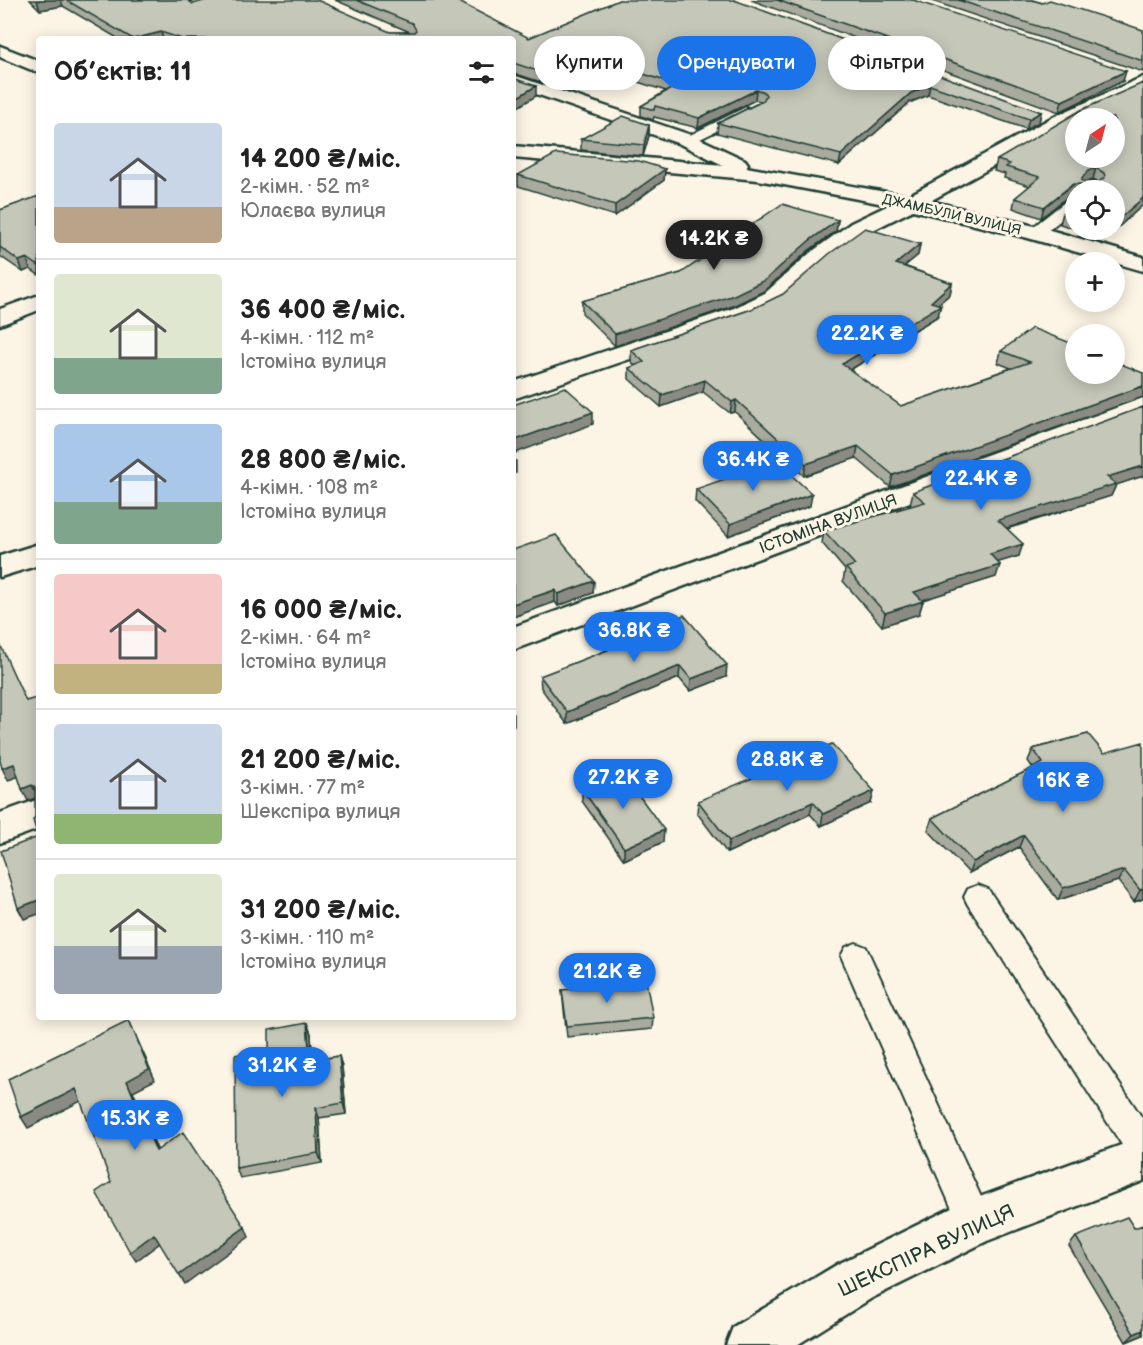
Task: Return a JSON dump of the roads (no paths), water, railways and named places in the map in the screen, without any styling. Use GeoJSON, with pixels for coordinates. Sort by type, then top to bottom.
{"type":"FeatureCollection","features":[{"type":"Feature","properties":{"kind":"street"},"geometry":{"type":"LineString","coordinates":[[0,51],[36,67]]}},
{"type":"Feature","properties":{"kind":"street"},"geometry":{"type":"LineString","coordinates":[[1120,72],[1143,81]]}},
{"type":"Feature","properties":{"kind":"street","name":"ДЖАМБУЛИ ВУЛИЦЯ"},"geometry":{"type":"LineString","coordinates":[[516,81],[687,140],[758,174]]}},
{"type":"Feature","properties":{"kind":"street"},"geometry":{"type":"LineString","coordinates":[[516,391],[742,313],[773,298],[818,258],[859,228],[1060,121],[1143,81]]}},
{"type":"Feature","properties":{"kind":"street"},"geometry":{"type":"LineString","coordinates":[[1038,113],[1060,121]]}},
{"type":"Feature","properties":{"kind":"street","name":"ДЖАМБУЛИ ВУЛИЦЯ"},"geometry":{"type":"LineString","coordinates":[[516,152],[758,174],[911,202],[1035,233],[1143,264]]}},
{"type":"Feature","properties":{"kind":"street"},"geometry":{"type":"LineString","coordinates":[[0,318],[36,303]]}},
{"type":"Feature","properties":{"kind":"street","name":"ІСТОМІНА ВУЛИЦЯ"},"geometry":{"type":"LineString","coordinates":[[516,638],[1143,406]]}},
{"type":"Feature","properties":{"kind":"street"},"geometry":{"type":"LineString","coordinates":[[0,567],[36,555]]}},
{"type":"Feature","properties":{"kind":"street"},"geometry":{"type":"LineString","coordinates":[[0,828],[36,815]]}},
{"type":"Feature","properties":{"kind":"street","name":"ШЕКСПІРА ВУЛИЦЯ"},"geometry":{"type":"LineString","coordinates":[[751,1345],[855,1281],[975,1222],[1143,1159]]}},
{"type":"Feature","properties":{"kind":"lane"},"geometry":{"type":"LineString","coordinates":[[687,140],[756,106]]}},
{"type":"Feature","properties":{"kind":"lane"},"geometry":{"type":"LineString","coordinates":[[1035,233],[1065,209]]}},
{"type":"Feature","properties":{"kind":"lane"},"geometry":{"type":"LineString","coordinates":[[978,897],[1143,1148]]}},
{"type":"Feature","properties":{"kind":"lane"},"geometry":{"type":"LineString","coordinates":[[855,956],[975,1222]]}}]}
